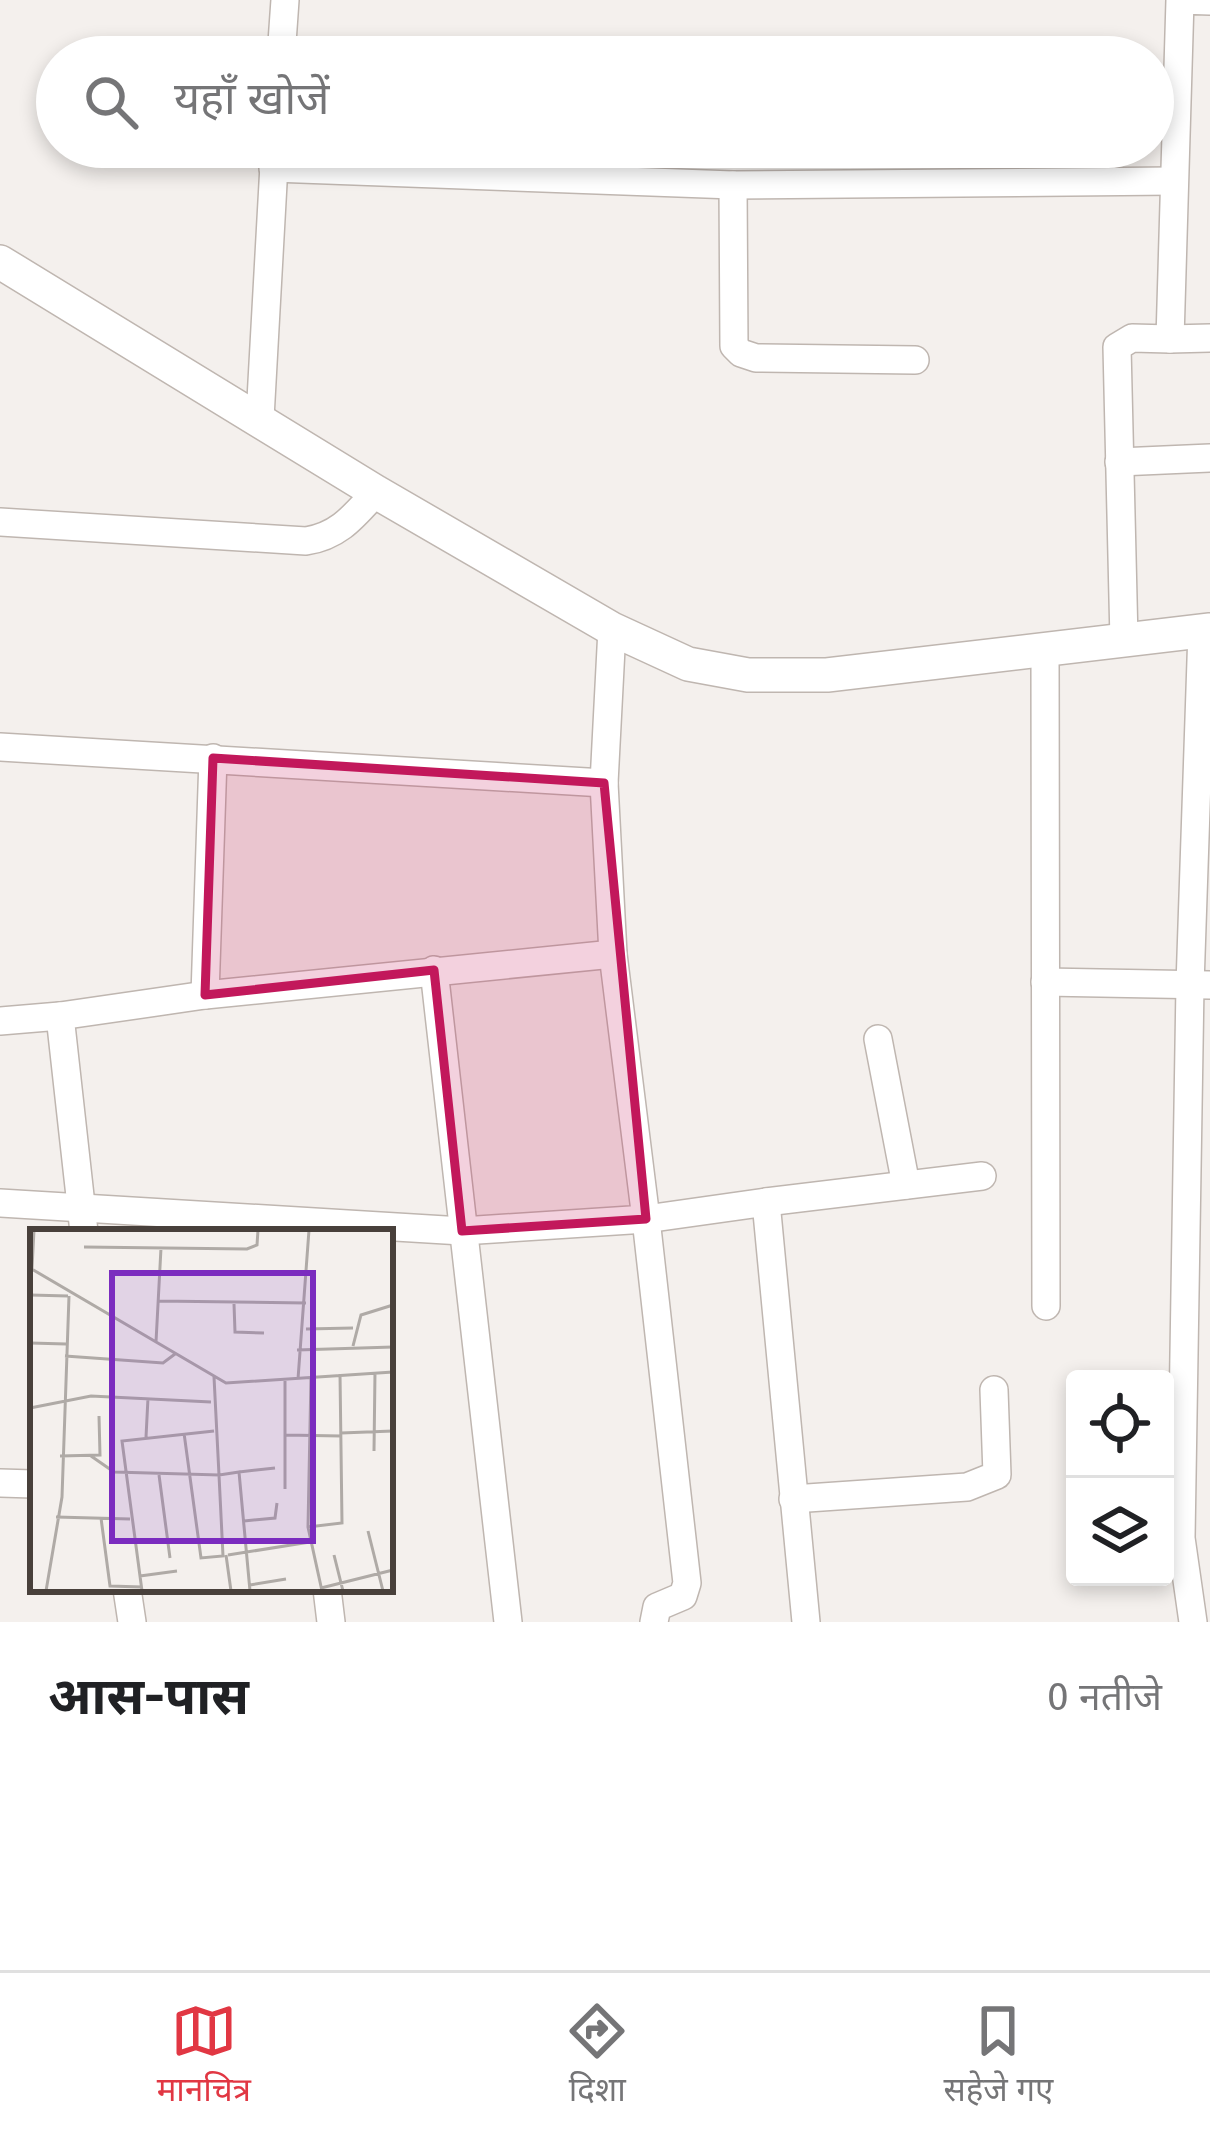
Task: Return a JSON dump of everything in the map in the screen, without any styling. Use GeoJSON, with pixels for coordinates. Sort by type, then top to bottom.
{"type":"FeatureCollection","features":[{"type":"Feature","properties":{"kind":"street"},"geometry":{"type":"LineString","coordinates":[[282,36],[285,0]]}},
{"type":"Feature","properties":{"kind":"street"},"geometry":{"type":"LineString","coordinates":[[1170,339],[1180,0],[1210,1]]}},
{"type":"Feature","properties":{"kind":"street"},"geometry":{"type":"LineString","coordinates":[[260,418],[273,168]]}},
{"type":"Feature","properties":{"kind":"street"},"geometry":{"type":"LineString","coordinates":[[454,168],[733,185],[1174,181]]}},
{"type":"Feature","properties":{"kind":"street"},"geometry":{"type":"LineString","coordinates":[[733,185],[734,346],[741,353],[756,358],[916,361]]}},
{"type":"Feature","properties":{"kind":"street"},"geometry":{"type":"LineString","coordinates":[[0,262],[376,492],[612,629],[688,664],[748,675],[827,675],[1206,630],[1200,985],[1181,1538],[1193,1622]]}},
{"type":"Feature","properties":{"kind":"street"},"geometry":{"type":"LineString","coordinates":[[1124,640],[1117,347],[1132,338],[1210,338]]}},
{"type":"Feature","properties":{"kind":"street"},"geometry":{"type":"LineString","coordinates":[[1119,462],[1210,458]]}},
{"type":"Feature","properties":{"kind":"street"},"geometry":{"type":"LineString","coordinates":[[0,522],[306,541],[326,538],[344,527],[376,492]]}},
{"type":"Feature","properties":{"kind":"street"},"geometry":{"type":"LineString","coordinates":[[612,629],[604,783],[613,954],[687,1583],[683,1597],[657,1607],[654,1622]]}},
{"type":"Feature","properties":{"kind":"street"},"geometry":{"type":"LineString","coordinates":[[1045,650],[1046,1306]]}},
{"type":"Feature","properties":{"kind":"street"},"geometry":{"type":"LineString","coordinates":[[0,747],[604,783]]}},
{"type":"Feature","properties":{"kind":"street"},"geometry":{"type":"LineString","coordinates":[[205,995],[213,758]]}},
{"type":"Feature","properties":{"kind":"street"},"geometry":{"type":"LineString","coordinates":[[0,1021],[613,954]]}},
{"type":"Feature","properties":{"kind":"street"},"geometry":{"type":"LineString","coordinates":[[434,970],[508,1622]]}},
{"type":"Feature","properties":{"kind":"street"},"geometry":{"type":"LineString","coordinates":[[1045,982],[1200,985]]}},
{"type":"Feature","properties":{"kind":"street"},"geometry":{"type":"LineString","coordinates":[[59,1016],[82,1219]]}},
{"type":"Feature","properties":{"kind":"street"},"geometry":{"type":"LineString","coordinates":[[878,1039],[906,1185]]}},
{"type":"Feature","properties":{"kind":"street"},"geometry":{"type":"LineString","coordinates":[[393,1229],[462,1231],[646,1219],[982,1176]]}},
{"type":"Feature","properties":{"kind":"street"},"geometry":{"type":"LineString","coordinates":[[766,1202],[806,1622]]}},
{"type":"Feature","properties":{"kind":"street"},"geometry":{"type":"LineString","coordinates":[[0,1203],[82,1219],[390,1229]]}},
{"type":"Feature","properties":{"kind":"street"},"geometry":{"type":"LineString","coordinates":[[793,1498],[986,1482],[997,1475],[994,1390]]}},
{"type":"Feature","properties":{"kind":"street"},"geometry":{"type":"LineString","coordinates":[[0,1483],[30,1484]]}},
{"type":"Feature","properties":{"kind":"street"},"geometry":{"type":"LineString","coordinates":[[1181,1538],[1210,1538]]}},
{"type":"Feature","properties":{"kind":"street"},"geometry":{"type":"LineString","coordinates":[[127,1592],[132,1622]]}},
{"type":"Feature","properties":{"kind":"street"},"geometry":{"type":"LineString","coordinates":[[327,1592],[331,1622]]}},
{"type":"Feature","properties":{"kind":"highlighted area"},"geometry":{"type":"Polygon","coordinates":[[[213,758],[604,783],[646,1219],[462,1231],[434,970],[205,995],[213,758]]]}}]}
